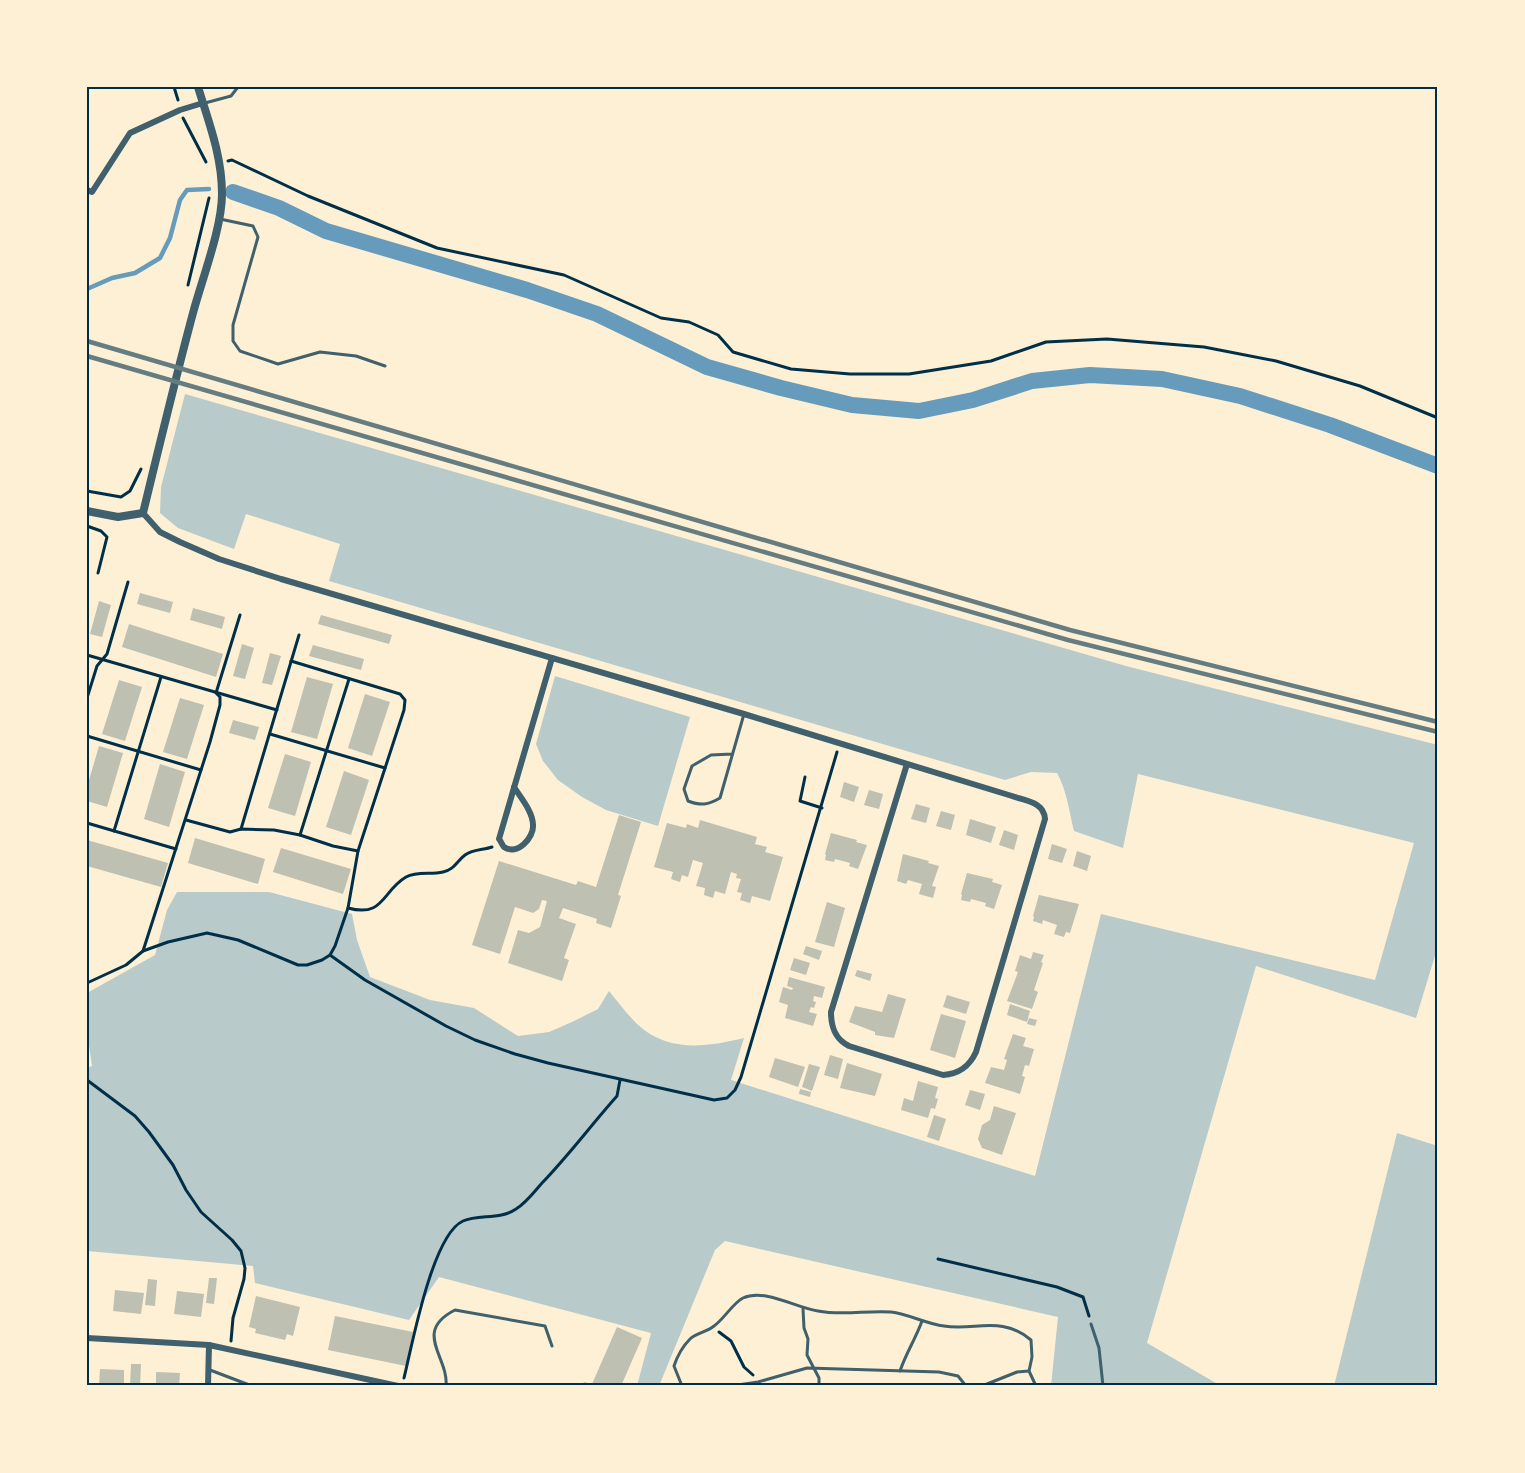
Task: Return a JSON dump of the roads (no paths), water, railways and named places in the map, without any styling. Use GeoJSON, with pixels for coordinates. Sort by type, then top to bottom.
{"type":"FeatureCollection","features":[{"type":"Feature","properties":{"kind":"street"},"geometry":{"type":"LineString","coordinates":[[143,513],[172,392],[219,218],[222,196],[216,142],[198,87]]}},
{"type":"Feature","properties":{"kind":"street"},"geometry":{"type":"LineString","coordinates":[[87,190],[92,192],[130,133],[180,110],[203,104]]}},
{"type":"Feature","properties":{"kind":"street"},"geometry":{"type":"LineString","coordinates":[[87,512],[118,517],[143,513]]}},
{"type":"Feature","properties":{"kind":"street"},"geometry":{"type":"LineString","coordinates":[[143,513],[160,532],[219,559],[744,714],[840,743],[1040,805],[1045,819],[976,1052],[965,1068],[942,1075],[849,1046],[836,1036],[831,1024],[831,1012],[907,764]]}},
{"type":"Feature","properties":{"kind":"street"},"geometry":{"type":"LineString","coordinates":[[514,787],[532,817],[534,827],[525,844],[513,849],[504,847],[499,839],[514,787],[552,658]]}},
{"type":"Feature","properties":{"kind":"street"},"geometry":{"type":"LineString","coordinates":[[87,1338],[209,1345],[398,1386]]}},
{"type":"Feature","properties":{"kind":"street"},"geometry":{"type":"LineString","coordinates":[[208,1386],[209,1345]]}},
{"type":"Feature","properties":{"kind":"lane"},"geometry":{"type":"LineString","coordinates":[[203,104],[231,96],[238,87]]}},
{"type":"Feature","properties":{"kind":"lane"},"geometry":{"type":"LineString","coordinates":[[219,218],[253,226],[258,237],[233,325],[233,341],[240,351],[278,364],[320,352],[356,356],[385,366]]}},
{"type":"Feature","properties":{"kind":"lane"},"geometry":{"type":"LineString","coordinates":[[732,754],[711,755],[692,766],[684,789],[688,801],[700,805],[720,798],[744,714]]}},
{"type":"Feature","properties":{"kind":"lane"},"geometry":{"type":"LineString","coordinates":[[682,1386],[674,1366],[677,1356],[691,1338],[713,1327],[742,1298],[756,1296],[781,1299],[803,1309],[831,1313],[888,1312],[944,1326],[998,1325],[1022,1332],[1031,1340],[1032,1357],[1029,1371],[1036,1386]]}},
{"type":"Feature","properties":{"kind":"lane"},"geometry":{"type":"LineString","coordinates":[[803,1309],[804,1328],[808,1339],[807,1355],[819,1378],[819,1386]]}},
{"type":"Feature","properties":{"kind":"lane"},"geometry":{"type":"LineString","coordinates":[[446,1386],[447,1376],[434,1343],[436,1327],[443,1316],[455,1310],[545,1326],[552,1346]]}},
{"type":"Feature","properties":{"kind":"lane"},"geometry":{"type":"LineString","coordinates":[[900,1371],[907,1350],[923,1320]]}},
{"type":"Feature","properties":{"kind":"lane"},"geometry":{"type":"LineString","coordinates":[[1091,1323],[1099,1348],[1103,1386]]}},
{"type":"Feature","properties":{"kind":"lane"},"geometry":{"type":"LineString","coordinates":[[732,1386],[758,1382],[807,1368],[939,1372],[958,1376],[966,1386]]}},
{"type":"Feature","properties":{"kind":"lane"},"geometry":{"type":"LineString","coordinates":[[208,1369],[252,1386]]}},
{"type":"Feature","properties":{"kind":"lane"},"geometry":{"type":"LineString","coordinates":[[982,1386],[1017,1372],[1029,1371]]}},
{"type":"Feature","properties":{"kind":"waterway"},"geometry":{"type":"LineString","coordinates":[[87,289],[112,278],[135,273],[160,258],[170,238],[180,200],[187,190],[209,189]]}},
{"type":"Feature","properties":{"kind":"waterway"},"geometry":{"type":"LineString","coordinates":[[233,192],[279,208],[326,231],[527,290],[597,314],[707,367],[852,405],[919,411],[973,400],[1032,381],[1090,375],[1162,379],[1240,396],[1330,425],[1438,466]]}},
{"type":"Feature","properties":{"kind":"railway"},"geometry":{"type":"LineString","coordinates":[[87,341],[1070,630],[1438,722]]}},
{"type":"Feature","properties":{"kind":"railway"},"geometry":{"type":"LineString","coordinates":[[87,356],[1068,640],[1438,732]]}}]}
